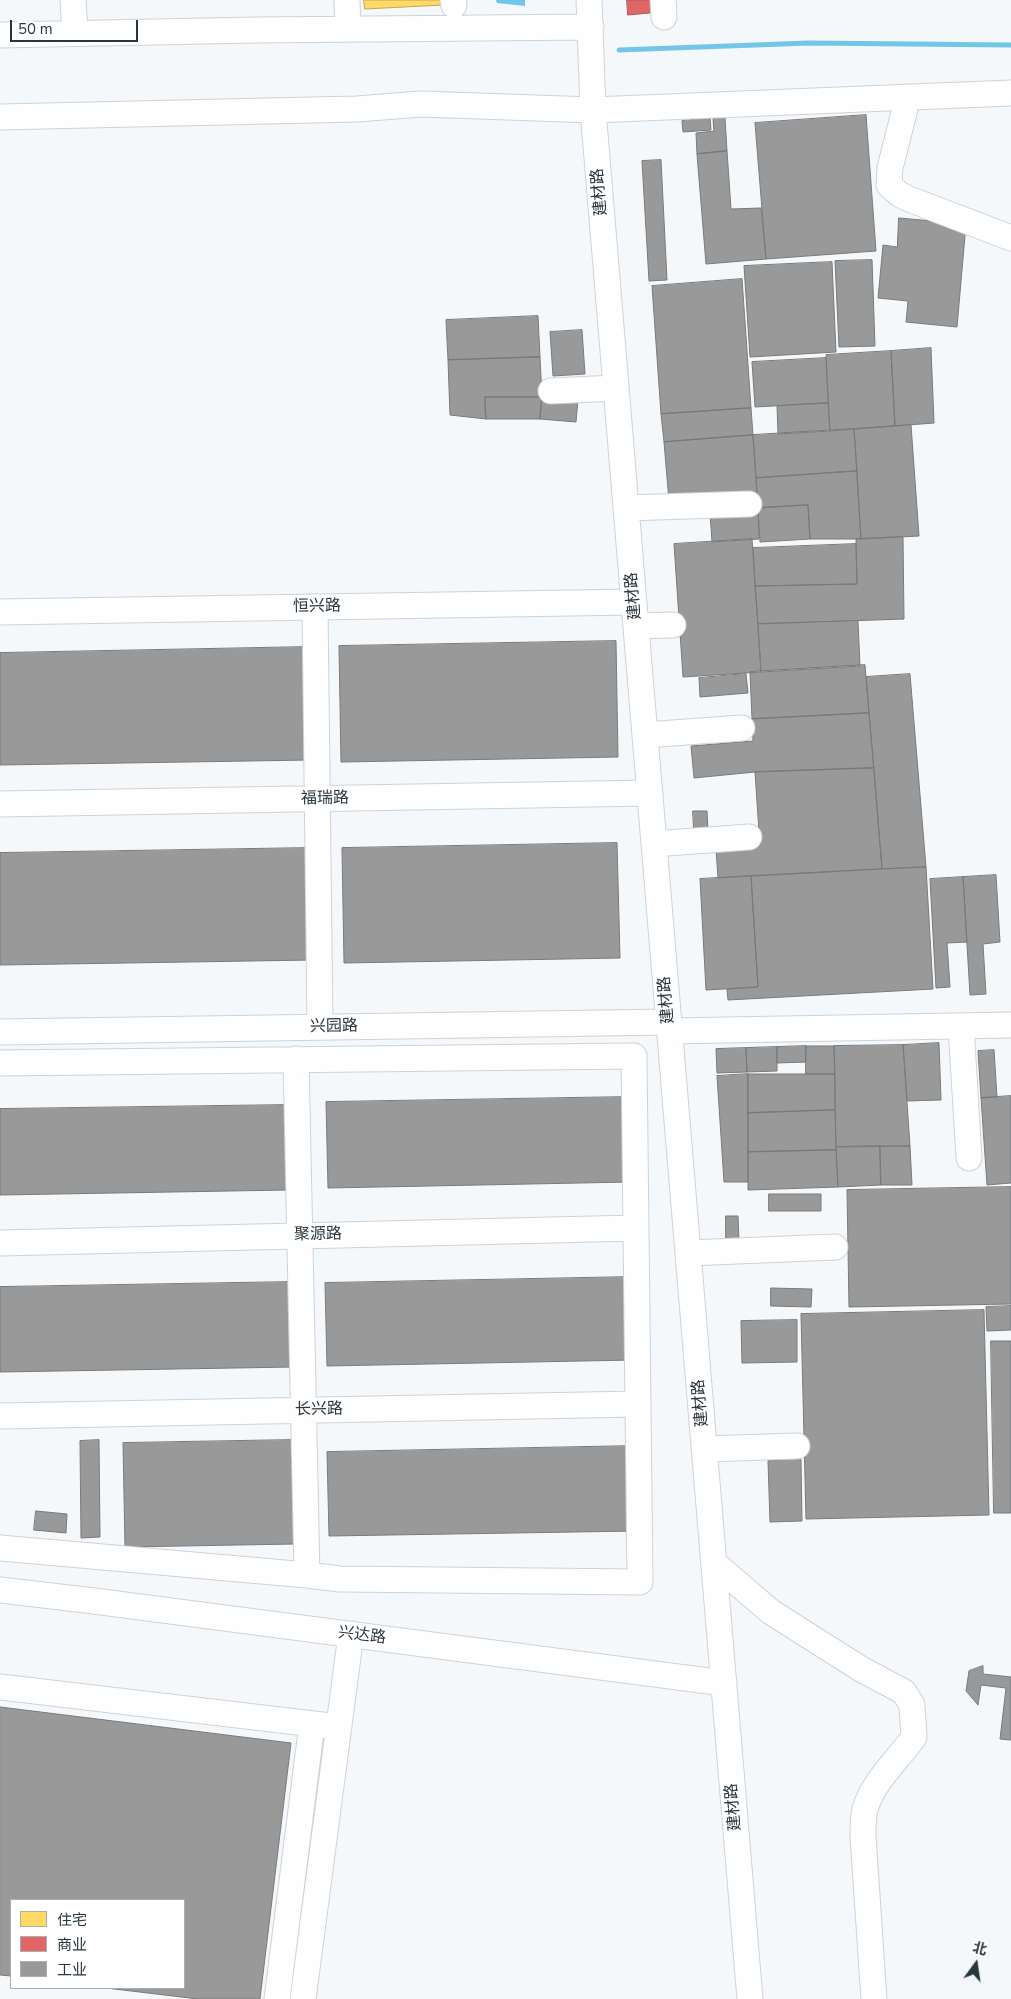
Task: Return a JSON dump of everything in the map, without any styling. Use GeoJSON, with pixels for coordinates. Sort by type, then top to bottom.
{"type":"FeatureCollection","features":[{"type":"Feature","properties":{"kind":"street"},"geometry":{"type":"LineString","coordinates":[[74,0],[75,34]]}},
{"type":"Feature","properties":{"kind":"street"},"geometry":{"type":"LineString","coordinates":[[348,0],[348,29]]}},
{"type":"Feature","properties":{"kind":"street","name":"建材路"},"geometry":{"type":"LineString","coordinates":[[589,0],[593,110],[750,1999]]}},
{"type":"Feature","properties":{"kind":"street"},"geometry":{"type":"LineString","coordinates":[[0,35],[591,27]]}},
{"type":"Feature","properties":{"kind":"street"},"geometry":{"type":"LineString","coordinates":[[0,117],[357,109],[421,104],[593,110],[1011,93]]}},
{"type":"Feature","properties":{"kind":"street"},"geometry":{"type":"LineString","coordinates":[[908,97],[890,168],[889,185],[899,194],[909,199],[1011,238]]}},
{"type":"Feature","properties":{"kind":"street"},"geometry":{"type":"LineString","coordinates":[[551,391],[616,388]]}},
{"type":"Feature","properties":{"kind":"street"},"geometry":{"type":"LineString","coordinates":[[626,508],[749,504]]}},
{"type":"Feature","properties":{"kind":"street"},"geometry":{"type":"LineString","coordinates":[[315,607],[320,1027]]}},
{"type":"Feature","properties":{"kind":"street","name":"恒兴路"},"geometry":{"type":"LineString","coordinates":[[0,612],[315,607],[635,614],[673,624]]}},
{"type":"Feature","properties":{"kind":"street"},"geometry":{"type":"LineString","coordinates":[[645,735],[742,728]]}},
{"type":"Feature","properties":{"kind":"street","name":"福瑞路"},"geometry":{"type":"LineString","coordinates":[[0,804],[650,793]]}},
{"type":"Feature","properties":{"kind":"street"},"geometry":{"type":"LineString","coordinates":[[654,844],[749,837]]}},
{"type":"Feature","properties":{"kind":"street","name":"兴园路"},"geometry":{"type":"LineString","coordinates":[[0,1032],[320,1027],[1011,1025]]}},
{"type":"Feature","properties":{"kind":"street"},"geometry":{"type":"LineString","coordinates":[[961,1026],[969,1158]]}},
{"type":"Feature","properties":{"kind":"street"},"geometry":{"type":"LineString","coordinates":[[0,1063],[634,1056],[640,1582],[340,1579],[0,1548]]}},
{"type":"Feature","properties":{"kind":"street"},"geometry":{"type":"LineString","coordinates":[[296,1059],[307,1575]]}},
{"type":"Feature","properties":{"kind":"street","name":"聚源路"},"geometry":{"type":"LineString","coordinates":[[0,1243],[636,1228]]}},
{"type":"Feature","properties":{"kind":"street"},"geometry":{"type":"LineString","coordinates":[[688,1252],[835,1247]]}},
{"type":"Feature","properties":{"kind":"street","name":"长兴路"},"geometry":{"type":"LineString","coordinates":[[0,1416],[638,1404]]}},
{"type":"Feature","properties":{"kind":"street"},"geometry":{"type":"LineString","coordinates":[[704,1449],[797,1446]]}},
{"type":"Feature","properties":{"kind":"street"},"geometry":{"type":"LineString","coordinates":[[714,1563],[771,1612],[862,1669],[904,1692],[912,1705],[914,1737],[882,1775],[872,1791],[865,1810],[863,1836],[874,1999]]}},
{"type":"Feature","properties":{"kind":"street","name":"兴达路"},"geometry":{"type":"LineString","coordinates":[[0,1590],[724,1683]]}},
{"type":"Feature","properties":{"kind":"street"},"geometry":{"type":"LineString","coordinates":[[303,1999],[351,1634]]}},
{"type":"Feature","properties":{"kind":"street"},"geometry":{"type":"LineString","coordinates":[[0,1687],[339,1727]]}},
{"type":"Feature","properties":{"kind":"street"},"geometry":{"type":"LineString","coordinates":[[277,1999],[312,1724]]}},
{"type":"Feature","properties":{"kind":"water"},"geometry":{"type":"Polygon","coordinates":[[[496,0],[525,0],[525,6],[497,3],[496,0]]]}},
{"type":"Feature","properties":{"kind":"building: 住宅"},"geometry":{"type":"Polygon","coordinates":[[[364,0],[442,0],[443,5],[365,9],[364,0]]]}},
{"type":"Feature","properties":{"kind":"building: 商业"},"geometry":{"type":"Polygon","coordinates":[[[627,0],[659,0],[660,12],[628,15],[627,0]]]}},
{"type":"Feature","properties":{"kind":"building: 工业"},"geometry":{"type":"Polygon","coordinates":[[[866,115],[876,251],[766,259],[755,123],[866,115]]]}},
{"type":"Feature","properties":{"kind":"building: 工业"},"geometry":{"type":"Polygon","coordinates":[[[710,118],[711,130],[683,132],[682,121],[710,118]]]}},
{"type":"Feature","properties":{"kind":"building: 工业"},"geometry":{"type":"Polygon","coordinates":[[[725,118],[727,151],[697,154],[696,133],[714,131],[713,119],[725,118]]]}},
{"type":"Feature","properties":{"kind":"building: 工业"},"geometry":{"type":"Polygon","coordinates":[[[727,151],[731,209],[761,208],[766,259],[706,264],[697,154],[727,151]]]}},
{"type":"Feature","properties":{"kind":"building: 工业"},"geometry":{"type":"Polygon","coordinates":[[[661,160],[667,280],[649,281],[642,161],[661,160]]]}},
{"type":"Feature","properties":{"kind":"building: 工业"},"geometry":{"type":"Polygon","coordinates":[[[899,218],[966,224],[957,327],[906,322],[908,301],[878,298],[883,245],[897,247],[899,218]]]}},
{"type":"Feature","properties":{"kind":"building: 工业"},"geometry":{"type":"Polygon","coordinates":[[[872,260],[875,346],[839,347],[835,261],[872,260]]]}},
{"type":"Feature","properties":{"kind":"building: 工业"},"geometry":{"type":"Polygon","coordinates":[[[832,262],[836,352],[750,357],[744,266],[832,262]]]}},
{"type":"Feature","properties":{"kind":"building: 工业"},"geometry":{"type":"Polygon","coordinates":[[[742,279],[751,408],[661,414],[652,286],[742,279]]]}},
{"type":"Feature","properties":{"kind":"building: 工业"},"geometry":{"type":"Polygon","coordinates":[[[538,316],[540,357],[448,360],[446,320],[538,316]]]}},
{"type":"Feature","properties":{"kind":"building: 工业"},"geometry":{"type":"Polygon","coordinates":[[[582,330],[585,374],[553,376],[550,332],[582,330]]]}},
{"type":"Feature","properties":{"kind":"building: 工业"},"geometry":{"type":"Polygon","coordinates":[[[931,348],[934,423],[895,426],[891,351],[931,348]]]}},
{"type":"Feature","properties":{"kind":"building: 工业"},"geometry":{"type":"Polygon","coordinates":[[[891,351],[895,426],[830,431],[826,355],[891,351]]]}},
{"type":"Feature","properties":{"kind":"building: 工业"},"geometry":{"type":"Polygon","coordinates":[[[540,357],[542,397],[485,397],[486,419],[450,415],[448,360],[540,357]]]}},
{"type":"Feature","properties":{"kind":"building: 工业"},"geometry":{"type":"Polygon","coordinates":[[[826,358],[828,403],[755,407],[752,362],[826,358]]]}},
{"type":"Feature","properties":{"kind":"building: 工业"},"geometry":{"type":"Polygon","coordinates":[[[485,397],[542,397],[540,419],[486,419],[485,397]]]}},
{"type":"Feature","properties":{"kind":"building: 工业"},"geometry":{"type":"Polygon","coordinates":[[[542,397],[578,399],[576,422],[540,419],[542,397]]]}},
{"type":"Feature","properties":{"kind":"building: 工业"},"geometry":{"type":"Polygon","coordinates":[[[828,403],[830,431],[778,434],[777,406],[828,403]]]}},
{"type":"Feature","properties":{"kind":"building: 工业"},"geometry":{"type":"Polygon","coordinates":[[[751,408],[753,435],[664,442],[661,414],[751,408]]]}},
{"type":"Feature","properties":{"kind":"building: 工业"},"geometry":{"type":"Polygon","coordinates":[[[911,425],[919,536],[861,539],[854,429],[911,425]]]}},
{"type":"Feature","properties":{"kind":"building: 工业"},"geometry":{"type":"Polygon","coordinates":[[[854,429],[857,471],[756,478],[753,435],[854,429]]]}},
{"type":"Feature","properties":{"kind":"building: 工业"},"geometry":{"type":"Polygon","coordinates":[[[753,435],[757,495],[669,501],[664,442],[753,435]]]}},
{"type":"Feature","properties":{"kind":"building: 工业"},"geometry":{"type":"Polygon","coordinates":[[[857,471],[861,539],[810,539],[808,505],[758,508],[756,478],[857,471]]]}},
{"type":"Feature","properties":{"kind":"building: 工业"},"geometry":{"type":"Polygon","coordinates":[[[808,505],[810,539],[760,542],[758,508],[808,505]]]}},
{"type":"Feature","properties":{"kind":"building: 工业"},"geometry":{"type":"Polygon","coordinates":[[[758,511],[759,539],[712,542],[710,513],[758,511]]]}},
{"type":"Feature","properties":{"kind":"building: 工业"},"geometry":{"type":"Polygon","coordinates":[[[903,537],[904,619],[758,624],[755,586],[857,584],[856,539],[903,537]]]}},
{"type":"Feature","properties":{"kind":"building: 工业"},"geometry":{"type":"Polygon","coordinates":[[[752,539],[761,672],[683,677],[674,544],[752,539]]]}},
{"type":"Feature","properties":{"kind":"building: 工业"},"geometry":{"type":"Polygon","coordinates":[[[856,544],[857,584],[755,586],[753,548],[856,544]]]}},
{"type":"Feature","properties":{"kind":"building: 工业"},"geometry":{"type":"Polygon","coordinates":[[[858,621],[860,666],[761,672],[758,624],[858,621]]]}},
{"type":"Feature","properties":{"kind":"building: 工业"},"geometry":{"type":"Polygon","coordinates":[[[616,641],[618,757],[341,762],[339,646],[616,641]]]}},
{"type":"Feature","properties":{"kind":"building: 工业"},"geometry":{"type":"Polygon","coordinates":[[[307,647],[310,760],[0,765],[0,653],[307,647]]]}},
{"type":"Feature","properties":{"kind":"building: 工业"},"geometry":{"type":"Polygon","coordinates":[[[865,665],[869,713],[752,719],[750,672],[865,665]]]}},
{"type":"Feature","properties":{"kind":"building: 工业"},"geometry":{"type":"Polygon","coordinates":[[[746,674],[748,693],[700,697],[699,678],[746,674]]]}},
{"type":"Feature","properties":{"kind":"building: 工业"},"geometry":{"type":"Polygon","coordinates":[[[910,674],[926,867],[882,869],[866,677],[910,674]]]}},
{"type":"Feature","properties":{"kind":"building: 工业"},"geometry":{"type":"Polygon","coordinates":[[[869,713],[874,768],[755,772],[694,778],[691,746],[753,741],[752,719],[869,713]]]}},
{"type":"Feature","properties":{"kind":"building: 工业"},"geometry":{"type":"Polygon","coordinates":[[[874,768],[882,869],[718,878],[716,849],[760,846],[755,772],[874,768]]]}},
{"type":"Feature","properties":{"kind":"building: 工业"},"geometry":{"type":"Polygon","coordinates":[[[693,811],[707,811],[708,830],[694,830],[693,811]]]}},
{"type":"Feature","properties":{"kind":"building: 工业"},"geometry":{"type":"Polygon","coordinates":[[[617,843],[620,958],[344,963],[342,848],[617,843]]]}},
{"type":"Feature","properties":{"kind":"building: 工业"},"geometry":{"type":"Polygon","coordinates":[[[309,848],[312,960],[0,965],[0,853],[309,848]]]}},
{"type":"Feature","properties":{"kind":"building: 工业"},"geometry":{"type":"Polygon","coordinates":[[[926,867],[933,989],[728,1000],[727,989],[758,987],[751,876],[926,867]]]}},
{"type":"Feature","properties":{"kind":"building: 工业"},"geometry":{"type":"Polygon","coordinates":[[[996,875],[1000,942],[983,944],[986,994],[970,995],[963,877],[996,875]]]}},
{"type":"Feature","properties":{"kind":"building: 工业"},"geometry":{"type":"Polygon","coordinates":[[[751,876],[758,987],[706,990],[700,879],[751,876]]]}},
{"type":"Feature","properties":{"kind":"building: 工业"},"geometry":{"type":"Polygon","coordinates":[[[963,877],[967,942],[947,943],[950,987],[936,988],[930,879],[963,877]]]}},
{"type":"Feature","properties":{"kind":"building: 工业"},"geometry":{"type":"Polygon","coordinates":[[[939,1043],[941,1100],[907,1101],[903,1045],[939,1043]]]}},
{"type":"Feature","properties":{"kind":"building: 工业"},"geometry":{"type":"Polygon","coordinates":[[[903,1045],[910,1146],[836,1147],[834,1046],[903,1045]]]}},
{"type":"Feature","properties":{"kind":"building: 工业"},"geometry":{"type":"Polygon","coordinates":[[[806,1046],[806,1062],[777,1063],[777,1047],[806,1046]]]}},
{"type":"Feature","properties":{"kind":"building: 工业"},"geometry":{"type":"Polygon","coordinates":[[[806,1046],[834,1046],[835,1074],[806,1074],[806,1046]]]}},
{"type":"Feature","properties":{"kind":"building: 工业"},"geometry":{"type":"Polygon","coordinates":[[[777,1047],[777,1071],[747,1072],[746,1048],[777,1047]]]}},
{"type":"Feature","properties":{"kind":"building: 工业"},"geometry":{"type":"Polygon","coordinates":[[[746,1048],[747,1072],[717,1073],[716,1049],[746,1048]]]}},
{"type":"Feature","properties":{"kind":"building: 工业"},"geometry":{"type":"Polygon","coordinates":[[[994,1050],[997,1097],[981,1098],[978,1051],[994,1050]]]}},
{"type":"Feature","properties":{"kind":"building: 工业"},"geometry":{"type":"Polygon","coordinates":[[[748,1074],[748,1182],[724,1182],[717,1076],[748,1074]]]}},
{"type":"Feature","properties":{"kind":"building: 工业"},"geometry":{"type":"Polygon","coordinates":[[[748,1074],[835,1074],[835,1110],[748,1113],[748,1074]]]}},
{"type":"Feature","properties":{"kind":"building: 工业"},"geometry":{"type":"Polygon","coordinates":[[[1011,1096],[1011,1183],[987,1185],[981,1098],[1011,1096]]]}},
{"type":"Feature","properties":{"kind":"building: 工业"},"geometry":{"type":"Polygon","coordinates":[[[628,1097],[630,1182],[328,1188],[326,1102],[628,1097]]]}},
{"type":"Feature","properties":{"kind":"building: 工业"},"geometry":{"type":"Polygon","coordinates":[[[286,1105],[287,1190],[0,1195],[0,1109],[286,1105]]]}},
{"type":"Feature","properties":{"kind":"building: 工业"},"geometry":{"type":"Polygon","coordinates":[[[835,1110],[836,1150],[748,1152],[748,1113],[835,1110]]]}},
{"type":"Feature","properties":{"kind":"building: 工业"},"geometry":{"type":"Polygon","coordinates":[[[880,1146],[881,1185],[838,1187],[836,1147],[880,1146]]]}},
{"type":"Feature","properties":{"kind":"building: 工业"},"geometry":{"type":"Polygon","coordinates":[[[880,1146],[910,1146],[912,1185],[881,1185],[880,1146]]]}},
{"type":"Feature","properties":{"kind":"building: 工业"},"geometry":{"type":"Polygon","coordinates":[[[836,1150],[838,1187],[748,1190],[748,1152],[836,1150]]]}},
{"type":"Feature","properties":{"kind":"building: 工业"},"geometry":{"type":"Polygon","coordinates":[[[1011,1187],[1011,1304],[849,1307],[847,1190],[1011,1187]]]}},
{"type":"Feature","properties":{"kind":"building: 工业"},"geometry":{"type":"Polygon","coordinates":[[[769,1194],[821,1194],[821,1211],[769,1211],[769,1194]]]}},
{"type":"Feature","properties":{"kind":"building: 工业"},"geometry":{"type":"Polygon","coordinates":[[[726,1216],[738,1216],[739,1240],[726,1240],[726,1216]]]}},
{"type":"Feature","properties":{"kind":"building: 工业"},"geometry":{"type":"Polygon","coordinates":[[[631,1277],[633,1360],[327,1366],[325,1283],[631,1277]]]}},
{"type":"Feature","properties":{"kind":"building: 工业"},"geometry":{"type":"Polygon","coordinates":[[[291,1282],[293,1367],[0,1372],[0,1287],[291,1282]]]}},
{"type":"Feature","properties":{"kind":"building: 工业"},"geometry":{"type":"Polygon","coordinates":[[[771,1288],[812,1289],[811,1307],[771,1306],[771,1288]]]}},
{"type":"Feature","properties":{"kind":"building: 工业"},"geometry":{"type":"Polygon","coordinates":[[[1011,1306],[1011,1330],[987,1331],[986,1307],[1011,1306]]]}},
{"type":"Feature","properties":{"kind":"building: 工业"},"geometry":{"type":"Polygon","coordinates":[[[984,1310],[989,1515],[806,1519],[801,1314],[984,1310]]]}},
{"type":"Feature","properties":{"kind":"building: 工业"},"geometry":{"type":"Polygon","coordinates":[[[797,1320],[797,1362],[742,1363],[741,1321],[797,1320]]]}},
{"type":"Feature","properties":{"kind":"building: 工业"},"geometry":{"type":"Polygon","coordinates":[[[991,1341],[1011,1341],[1011,1513],[994,1513],[991,1341]]]}},
{"type":"Feature","properties":{"kind":"building: 工业"},"geometry":{"type":"Polygon","coordinates":[[[99,1440],[100,1537],[81,1538],[80,1441],[99,1440]]]}},
{"type":"Feature","properties":{"kind":"building: 工业"},"geometry":{"type":"Polygon","coordinates":[[[292,1440],[294,1544],[125,1547],[123,1443],[292,1440]]]}},
{"type":"Feature","properties":{"kind":"building: 工业"},"geometry":{"type":"Polygon","coordinates":[[[634,1446],[636,1531],[329,1536],[327,1452],[634,1446]]]}},
{"type":"Feature","properties":{"kind":"building: 工业"},"geometry":{"type":"Polygon","coordinates":[[[801,1460],[802,1521],[770,1522],[768,1461],[801,1460]]]}},
{"type":"Feature","properties":{"kind":"building: 工业"},"geometry":{"type":"Polygon","coordinates":[[[36,1511],[67,1514],[66,1533],[34,1530],[36,1511]]]}},
{"type":"Feature","properties":{"kind":"building: 工业"},"geometry":{"type":"Polygon","coordinates":[[[983,1666],[983,1674],[1011,1677],[1011,1740],[1000,1739],[1006,1688],[981,1685],[978,1705],[966,1691],[969,1671],[983,1666]]]}},
{"type":"Feature","properties":{"kind":"building: 工业"},"geometry":{"type":"Polygon","coordinates":[[[0,1707],[291,1743],[260,1999],[198,1999],[114,1989],[185,1989],[185,1899],[10,1899],[10,1976],[0,1975],[0,1707]]]}},
{"type":"Feature","properties":{"kind":"waterway"},"geometry":{"type":"LineString","coordinates":[[619,50],[809,43],[1011,45]]}}]}
